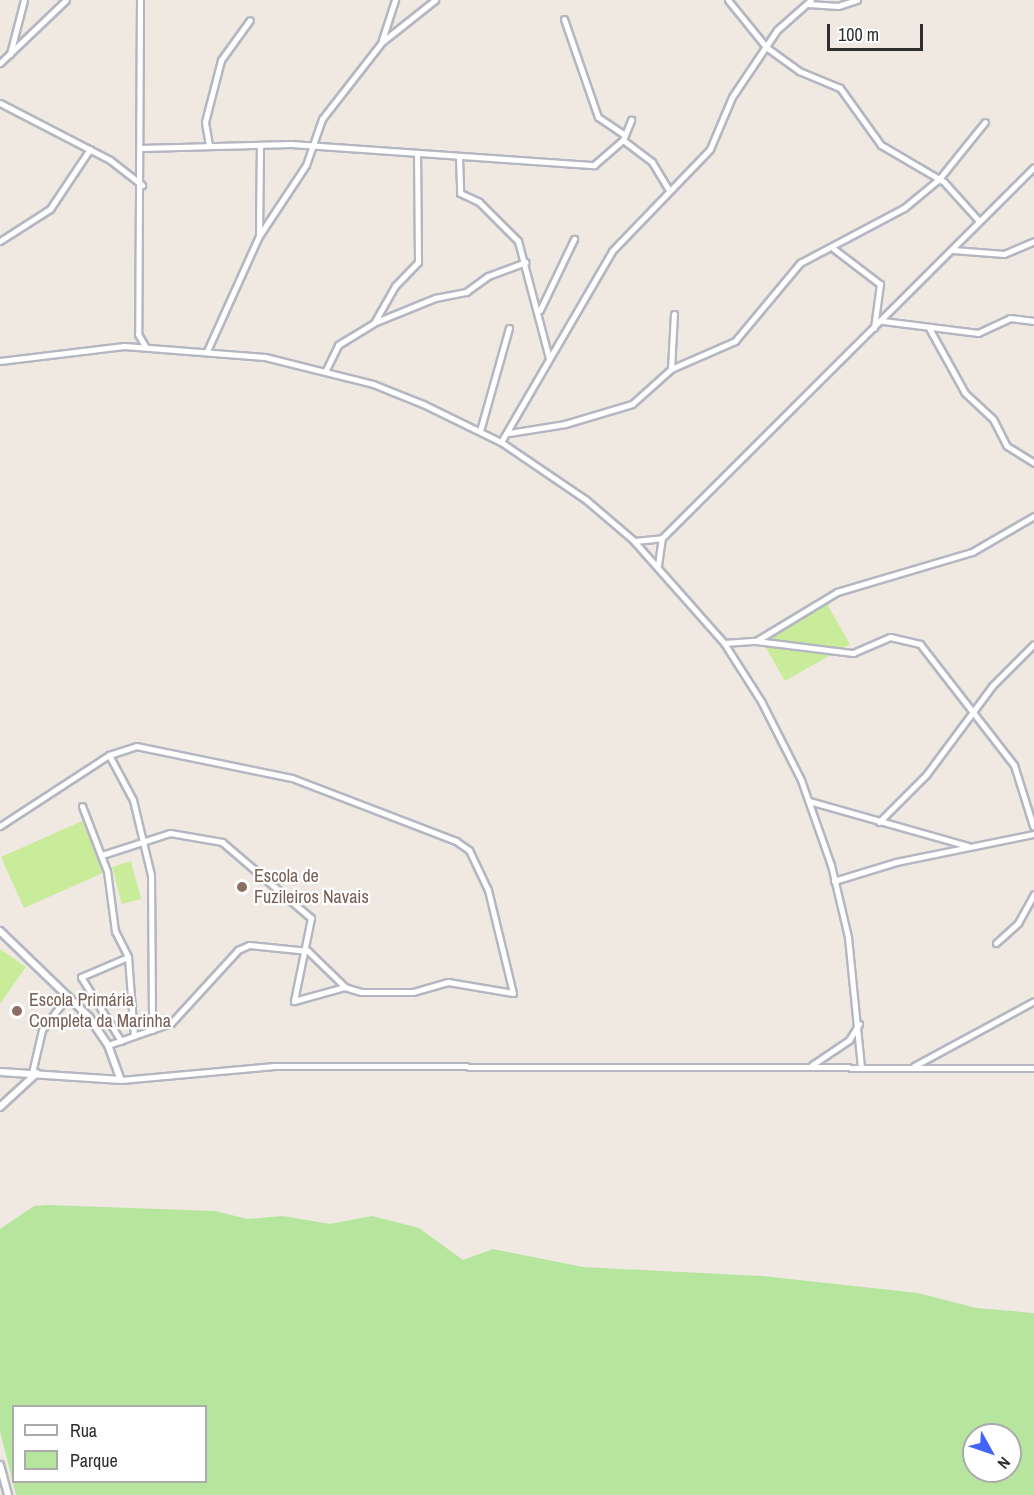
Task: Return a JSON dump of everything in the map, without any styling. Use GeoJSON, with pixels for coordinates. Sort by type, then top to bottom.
{"type":"FeatureCollection","features":[{"type":"Feature","properties":{"kind":"street"},"geometry":{"type":"LineString","coordinates":[[10,54],[24,0]]}},
{"type":"Feature","properties":{"kind":"street"},"geometry":{"type":"LineString","coordinates":[[0,63],[66,0]]}},
{"type":"Feature","properties":{"kind":"street"},"geometry":{"type":"LineString","coordinates":[[140,0],[142,185],[138,334],[147,347]]}},
{"type":"Feature","properties":{"kind":"street"},"geometry":{"type":"LineString","coordinates":[[382,42],[395,0]]}},
{"type":"Feature","properties":{"kind":"street"},"geometry":{"type":"LineString","coordinates":[[207,351],[259,236],[306,165],[322,119],[382,42],[435,0]]}},
{"type":"Feature","properties":{"kind":"street"},"geometry":{"type":"LineString","coordinates":[[728,0],[766,47],[799,71],[840,88],[881,146],[939,179],[979,221]]}},
{"type":"Feature","properties":{"kind":"street"},"geometry":{"type":"LineString","coordinates":[[501,442],[509,432],[612,251],[710,149],[732,98],[781,25],[809,2],[838,6],[856,0]]}},
{"type":"Feature","properties":{"kind":"street"},"geometry":{"type":"LineString","coordinates":[[564,19],[575,37],[598,117],[652,162],[669,190]]}},
{"type":"Feature","properties":{"kind":"street"},"geometry":{"type":"LineString","coordinates":[[209,145],[206,122],[221,60],[250,20]]}},
{"type":"Feature","properties":{"kind":"street"},"geometry":{"type":"LineString","coordinates":[[0,103],[90,149],[142,185]]}},
{"type":"Feature","properties":{"kind":"street"},"geometry":{"type":"LineString","coordinates":[[141,148],[209,145],[312,146],[594,165],[624,138],[631,120]]}},
{"type":"Feature","properties":{"kind":"street"},"geometry":{"type":"LineString","coordinates":[[509,432],[565,424],[632,404],[671,369],[735,341],[800,263],[834,249],[904,208],[939,179],[985,122]]}},
{"type":"Feature","properties":{"kind":"street"},"geometry":{"type":"LineString","coordinates":[[259,236],[260,147]]}},
{"type":"Feature","properties":{"kind":"street"},"geometry":{"type":"LineString","coordinates":[[0,241],[50,209],[90,149]]}},
{"type":"Feature","properties":{"kind":"street"},"geometry":{"type":"LineString","coordinates":[[374,323],[420,255],[417,153]]}},
{"type":"Feature","properties":{"kind":"street"},"geometry":{"type":"LineString","coordinates":[[459,157],[460,193],[479,202],[511,232],[526,262],[540,311],[549,360]]}},
{"type":"Feature","properties":{"kind":"street"},"geometry":{"type":"LineString","coordinates":[[658,567],[662,538],[873,331],[1034,167]]}},
{"type":"Feature","properties":{"kind":"street"},"geometry":{"type":"LineString","coordinates":[[540,311],[546,287],[574,238]]}},
{"type":"Feature","properties":{"kind":"street"},"geometry":{"type":"LineString","coordinates":[[953,250],[1004,254],[1034,241]]}},
{"type":"Feature","properties":{"kind":"street"},"geometry":{"type":"LineString","coordinates":[[834,249],[880,284],[881,304],[873,331]]}},
{"type":"Feature","properties":{"kind":"street"},"geometry":{"type":"LineString","coordinates":[[325,372],[338,345],[374,323],[435,298],[466,292],[488,276],[526,262]]}},
{"type":"Feature","properties":{"kind":"street"},"geometry":{"type":"LineString","coordinates":[[671,369],[674,314]]}},
{"type":"Feature","properties":{"kind":"street"},"geometry":{"type":"LineString","coordinates":[[883,321],[978,333],[1010,318],[1034,321]]}},
{"type":"Feature","properties":{"kind":"street"},"geometry":{"type":"LineString","coordinates":[[480,431],[509,328]]}},
{"type":"Feature","properties":{"kind":"street"},"geometry":{"type":"LineString","coordinates":[[929,328],[966,393],[993,420],[1007,446],[1034,463]]}},
{"type":"Feature","properties":{"kind":"street"},"geometry":{"type":"LineString","coordinates":[[124,346],[138,334]]}},
{"type":"Feature","properties":{"kind":"street"},"geometry":{"type":"LineString","coordinates":[[0,361],[124,346],[207,351],[325,372],[383,388],[480,431],[501,442],[585,499],[633,540],[658,567],[724,643],[762,701],[809,801],[834,881],[859,1024],[861,1067]]}},
{"type":"Feature","properties":{"kind":"street"},"geometry":{"type":"LineString","coordinates":[[724,643],[744,645],[837,592],[972,552],[1033,518]]}},
{"type":"Feature","properties":{"kind":"street"},"geometry":{"type":"LineString","coordinates":[[633,540],[662,538]]}},
{"type":"Feature","properties":{"kind":"street"},"geometry":{"type":"LineString","coordinates":[[756,640],[853,653],[890,637],[917,642],[1014,765],[1033,826],[1027,833]]}},
{"type":"Feature","properties":{"kind":"street"},"geometry":{"type":"LineString","coordinates":[[879,822],[975,715],[992,686],[1034,644]]}},
{"type":"Feature","properties":{"kind":"street"},"geometry":{"type":"LineString","coordinates":[[735,661],[744,645]]}},
{"type":"Feature","properties":{"kind":"street"},"geometry":{"type":"LineString","coordinates":[[0,826],[109,754],[136,746],[292,778],[469,850],[494,908],[513,993],[448,982],[413,992],[374,993],[345,987],[294,1001],[309,951],[313,925],[308,912],[222,842],[194,833],[144,838],[102,855]]}},
{"type":"Feature","properties":{"kind":"street"},"geometry":{"type":"LineString","coordinates":[[109,754],[133,800],[144,838],[154,908],[152,1030]]}},
{"type":"Feature","properties":{"kind":"street"},"geometry":{"type":"LineString","coordinates":[[809,801],[969,847]]}},
{"type":"Feature","properties":{"kind":"street"},"geometry":{"type":"LineString","coordinates":[[82,806],[102,855],[115,931],[128,957],[134,1036]]}},
{"type":"Feature","properties":{"kind":"street"},"geometry":{"type":"LineString","coordinates":[[834,881],[1027,833],[1034,834]]}},
{"type":"Feature","properties":{"kind":"street"},"geometry":{"type":"LineString","coordinates":[[996,943],[1018,923],[1034,894]]}},
{"type":"Feature","properties":{"kind":"street"},"geometry":{"type":"LineString","coordinates":[[0,931],[67,997],[108,1045],[121,1080]]}},
{"type":"Feature","properties":{"kind":"street"},"geometry":{"type":"LineString","coordinates":[[108,1045],[171,1023],[243,947],[309,951],[345,987]]}},
{"type":"Feature","properties":{"kind":"street"},"geometry":{"type":"LineString","coordinates":[[121,1041],[81,977],[128,957]]}},
{"type":"Feature","properties":{"kind":"street"},"geometry":{"type":"LineString","coordinates":[[0,1107],[34,1073],[42,1030],[67,997]]}},
{"type":"Feature","properties":{"kind":"street"},"geometry":{"type":"LineString","coordinates":[[909,1067],[1034,1001]]}},
{"type":"Feature","properties":{"kind":"street"},"geometry":{"type":"LineString","coordinates":[[811,1065],[838,1049],[859,1024]]}},
{"type":"Feature","properties":{"kind":"street"},"geometry":{"type":"LineString","coordinates":[[0,1072],[121,1080],[274,1066],[811,1065],[1034,1068]]}},
{"type":"Feature","properties":{"kind":"street"},"geometry":{"type":"LineString","coordinates":[[0,1465],[8,1495]]}},
{"type":"Feature","properties":{"kind":"green space"},"geometry":{"type":"Polygon","coordinates":[[[826,602],[850,644],[785,681],[761,639],[826,602]]]}},
{"type":"Feature","properties":{"kind":"green space"},"geometry":{"type":"Polygon","coordinates":[[[82,821],[105,872],[24,908],[1,857],[82,821]]]}},
{"type":"Feature","properties":{"kind":"green space"},"geometry":{"type":"Polygon","coordinates":[[[131,861],[141,899],[122,904],[112,867],[131,861]]]}},
{"type":"Feature","properties":{"kind":"green space"},"geometry":{"type":"Polygon","coordinates":[[[0,949],[26,967],[0,1004],[0,949]]]}},
{"type":"Feature","properties":{"kind":"green space"},"geometry":{"type":"Polygon","coordinates":[[[34,1206],[215,1211],[247,1219],[283,1216],[330,1224],[372,1216],[419,1228],[463,1260],[493,1249],[583,1267],[761,1276],[918,1293],[976,1308],[1034,1313],[1034,1495],[16,1495],[13,1483],[207,1483],[207,1405],[12,1405],[12,1479],[0,1431],[0,1229],[34,1206]]]}},
{"type":"Feature","properties":{"kind":"place","name":"Escola de Fuzileiros Navais"},"geometry":{"type":"Point","coordinates":[242,887]}},
{"type":"Feature","properties":{"kind":"place","name":"Escola Primária Completa da Marinha"},"geometry":{"type":"Point","coordinates":[17,1011]}}]}
